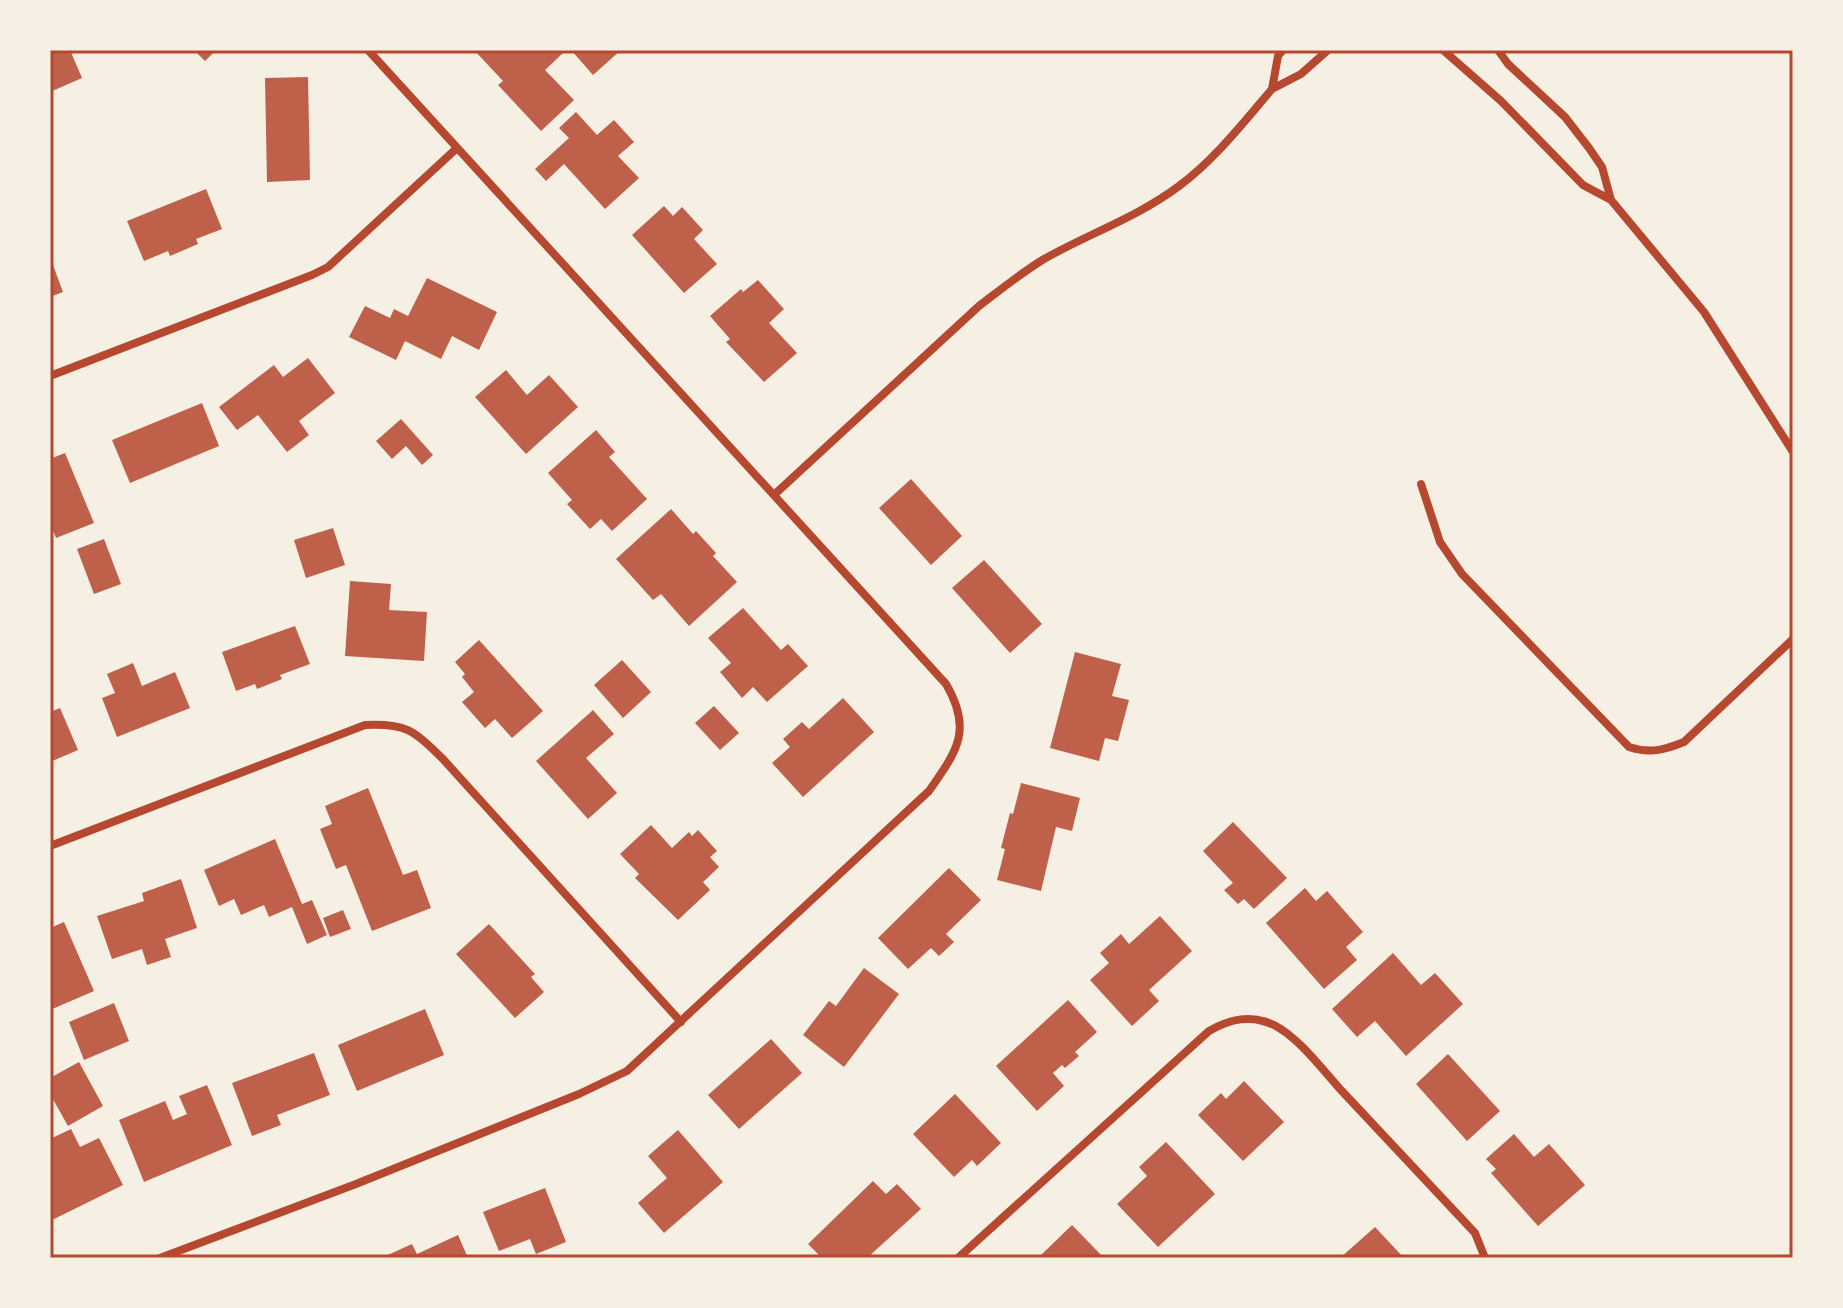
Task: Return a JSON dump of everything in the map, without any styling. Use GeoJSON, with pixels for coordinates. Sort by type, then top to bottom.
{"type":"FeatureCollection","features":[{"type":"Feature","properties":{"kind":"street"},"geometry":{"type":"LineString","coordinates":[[160,1258],[356,1184],[590,1090],[627,1071],[929,791],[954,755],[961,727],[957,704],[946,684],[368,50]]}},
{"type":"Feature","properties":{"kind":"street"},"geometry":{"type":"LineString","coordinates":[[1272,89],[1278,56],[1283,50]]}},
{"type":"Feature","properties":{"kind":"street"},"geometry":{"type":"LineString","coordinates":[[775,494],[979,306],[1044,259],[1147,208],[1180,185],[1213,157],[1272,89],[1301,74],[1328,50]]}},
{"type":"Feature","properties":{"kind":"street"},"geometry":{"type":"LineString","coordinates":[[1443,50],[1501,101],[1583,185],[1611,200],[1704,312],[1793,452]]}},
{"type":"Feature","properties":{"kind":"street"},"geometry":{"type":"LineString","coordinates":[[1498,50],[1508,64],[1565,117],[1589,148],[1602,167],[1611,200]]}},
{"type":"Feature","properties":{"kind":"street"},"geometry":{"type":"LineString","coordinates":[[50,376],[328,267],[457,148]]}},
{"type":"Feature","properties":{"kind":"street"},"geometry":{"type":"LineString","coordinates":[[1421,484],[1440,542],[1462,574],[1629,747],[1646,752],[1667,749],[1684,742],[1793,639]]}},
{"type":"Feature","properties":{"kind":"street"},"geometry":{"type":"LineString","coordinates":[[50,846],[365,725],[395,724],[420,737],[681,1022]]}},
{"type":"Feature","properties":{"kind":"street"},"geometry":{"type":"LineString","coordinates":[[958,1258],[1209,1031],[1241,1019],[1275,1026],[1316,1063],[1475,1233],[1485,1258]]}},
{"type":"Feature","properties":{"kind":"building"},"geometry":{"type":"Polygon","coordinates":[[[50,50],[70,50],[82,78],[50,92],[50,50]]]}},
{"type":"Feature","properties":{"kind":"building"},"geometry":{"type":"Polygon","coordinates":[[[194,50],[216,50],[205,61],[194,50]]]}},
{"type":"Feature","properties":{"kind":"building"},"geometry":{"type":"Polygon","coordinates":[[[474,50],[560,50],[563,53],[545,70],[574,100],[541,131],[498,85],[503,81],[474,50]]]}},
{"type":"Feature","properties":{"kind":"building"},"geometry":{"type":"Polygon","coordinates":[[[571,50],[621,50],[593,75],[571,50]]]}},
{"type":"Feature","properties":{"kind":"building"},"geometry":{"type":"Polygon","coordinates":[[[308,77],[310,180],[267,182],[265,78],[308,77]]]}},
{"type":"Feature","properties":{"kind":"building"},"geometry":{"type":"Polygon","coordinates":[[[576,112],[597,135],[614,120],[634,142],[618,156],[639,178],[605,209],[564,164],[546,181],[535,169],[569,138],[559,128],[576,112]]]}},
{"type":"Feature","properties":{"kind":"building"},"geometry":{"type":"Polygon","coordinates":[[[206,189],[222,229],[196,239],[198,244],[170,256],[168,251],[144,261],[127,221],[206,189]]]}},
{"type":"Feature","properties":{"kind":"building"},"geometry":{"type":"Polygon","coordinates":[[[664,206],[673,216],[682,207],[703,230],[694,239],[717,264],[684,293],[632,235],[664,206]]]}},
{"type":"Feature","properties":{"kind":"building"},"geometry":{"type":"Polygon","coordinates":[[[50,257],[63,292],[50,297],[50,257]]]}},
{"type":"Feature","properties":{"kind":"building"},"geometry":{"type":"Polygon","coordinates":[[[427,278],[497,312],[479,350],[452,336],[441,359],[405,341],[396,360],[349,337],[365,306],[390,318],[394,309],[408,316],[427,278]]]}},
{"type":"Feature","properties":{"kind":"building"},"geometry":{"type":"Polygon","coordinates":[[[758,280],[784,309],[769,323],[797,353],[764,382],[726,342],[730,339],[710,316],[741,289],[743,292],[758,280]]]}},
{"type":"Feature","properties":{"kind":"building"},"geometry":{"type":"Polygon","coordinates":[[[308,358],[335,393],[299,421],[309,435],[287,452],[258,415],[237,430],[219,407],[274,365],[283,377],[308,358]]]}},
{"type":"Feature","properties":{"kind":"building"},"geometry":{"type":"Polygon","coordinates":[[[506,370],[527,395],[549,375],[578,407],[526,454],[475,397],[506,370]]]}},
{"type":"Feature","properties":{"kind":"building"},"geometry":{"type":"Polygon","coordinates":[[[202,403],[219,446],[130,483],[112,440],[202,403]]]}},
{"type":"Feature","properties":{"kind":"building"},"geometry":{"type":"Polygon","coordinates":[[[401,419],[433,455],[422,465],[406,446],[392,459],[376,441],[401,419]]]}},
{"type":"Feature","properties":{"kind":"building"},"geometry":{"type":"Polygon","coordinates":[[[596,430],[615,452],[609,457],[647,499],[612,531],[601,519],[590,529],[567,504],[572,500],[548,473],[596,430]]]}},
{"type":"Feature","properties":{"kind":"building"},"geometry":{"type":"Polygon","coordinates":[[[65,453],[94,523],[56,538],[50,523],[50,459],[65,453]]]}},
{"type":"Feature","properties":{"kind":"building"},"geometry":{"type":"Polygon","coordinates":[[[911,479],[962,536],[931,565],[879,508],[911,479]]]}},
{"type":"Feature","properties":{"kind":"building"},"geometry":{"type":"Polygon","coordinates":[[[671,509],[693,534],[696,531],[716,553],[713,556],[737,582],[689,626],[661,594],[653,600],[616,559],[671,509]]]}},
{"type":"Feature","properties":{"kind":"building"},"geometry":{"type":"Polygon","coordinates":[[[333,528],[345,565],[306,578],[294,540],[333,528]]]}},
{"type":"Feature","properties":{"kind":"building"},"geometry":{"type":"Polygon","coordinates":[[[104,539],[121,584],[94,594],[77,549],[104,539]]]}},
{"type":"Feature","properties":{"kind":"building"},"geometry":{"type":"Polygon","coordinates":[[[984,560],[1042,624],[1010,653],[952,588],[984,560]]]}},
{"type":"Feature","properties":{"kind":"building"},"geometry":{"type":"Polygon","coordinates":[[[350,581],[391,584],[389,610],[427,612],[424,661],[345,656],[350,581]]]}},
{"type":"Feature","properties":{"kind":"building"},"geometry":{"type":"Polygon","coordinates":[[[743,608],[781,650],[788,644],[808,666],[767,702],[753,687],[742,698],[720,672],[731,663],[708,638],[743,608]]]}},
{"type":"Feature","properties":{"kind":"building"},"geometry":{"type":"Polygon","coordinates":[[[295,626],[310,664],[280,675],[282,679],[257,689],[255,684],[236,691],[222,652],[295,626]]]}},
{"type":"Feature","properties":{"kind":"building"},"geometry":{"type":"Polygon","coordinates":[[[479,640],[543,711],[512,738],[495,719],[485,728],[462,702],[474,692],[455,662],[479,640]]]}},
{"type":"Feature","properties":{"kind":"building"},"geometry":{"type":"Polygon","coordinates":[[[1075,652],[1121,664],[1112,696],[1129,700],[1118,741],[1105,738],[1099,761],[1050,748],[1075,652]]]}},
{"type":"Feature","properties":{"kind":"building"},"geometry":{"type":"Polygon","coordinates":[[[622,660],[651,692],[623,718],[594,685],[622,660]]]}},
{"type":"Feature","properties":{"kind":"building"},"geometry":{"type":"Polygon","coordinates":[[[133,663],[142,686],[175,672],[190,708],[117,737],[102,698],[115,693],[107,674],[133,663]]]}},
{"type":"Feature","properties":{"kind":"building"},"geometry":{"type":"Polygon","coordinates":[[[843,698],[874,732],[803,797],[772,763],[790,747],[783,739],[802,722],[809,729],[843,698]]]}},
{"type":"Feature","properties":{"kind":"building"},"geometry":{"type":"Polygon","coordinates":[[[714,706],[739,733],[720,750],[695,723],[714,706]]]}},
{"type":"Feature","properties":{"kind":"building"},"geometry":{"type":"Polygon","coordinates":[[[60,708],[78,750],[50,762],[50,712],[60,708]]]}},
{"type":"Feature","properties":{"kind":"building"},"geometry":{"type":"Polygon","coordinates":[[[593,710],[614,734],[586,758],[617,793],[588,819],[536,761],[593,710]]]}},
{"type":"Feature","properties":{"kind":"building"},"geometry":{"type":"Polygon","coordinates":[[[1021,783],[1080,798],[1072,831],[1056,827],[1041,891],[997,880],[1005,849],[1001,848],[1021,783]]]}},
{"type":"Feature","properties":{"kind":"building"},"geometry":{"type":"Polygon","coordinates":[[[368,788],[403,875],[417,870],[431,908],[372,931],[346,865],[336,869],[320,829],[332,824],[325,806],[368,788]]]}},
{"type":"Feature","properties":{"kind":"building"},"geometry":{"type":"Polygon","coordinates":[[[1233,822],[1287,878],[1254,909],[1244,899],[1238,904],[1224,890],[1233,883],[1203,851],[1233,822]]]}},
{"type":"Feature","properties":{"kind":"building"},"geometry":{"type":"Polygon","coordinates":[[[651,825],[672,848],[689,832],[692,836],[698,830],[717,851],[710,857],[719,867],[703,882],[710,890],[678,920],[635,878],[639,874],[620,854],[651,825]]]}},
{"type":"Feature","properties":{"kind":"building"},"geometry":{"type":"Polygon","coordinates":[[[275,839],[302,904],[312,900],[327,935],[307,944],[292,907],[269,917],[264,905],[241,915],[234,899],[219,906],[204,870],[275,839]]]}},
{"type":"Feature","properties":{"kind":"building"},"geometry":{"type":"Polygon","coordinates":[[[949,868],[981,900],[946,934],[954,942],[939,956],[931,948],[908,969],[878,938],[949,868]]]}},
{"type":"Feature","properties":{"kind":"building"},"geometry":{"type":"Polygon","coordinates":[[[181,879],[197,928],[165,939],[171,957],[147,965],[142,949],[112,959],[97,916],[144,901],[142,893],[181,879]]]}},
{"type":"Feature","properties":{"kind":"building"},"geometry":{"type":"Polygon","coordinates":[[[1305,888],[1316,901],[1327,891],[1363,932],[1346,947],[1357,960],[1324,989],[1266,923],[1305,888]]]}},
{"type":"Feature","properties":{"kind":"building"},"geometry":{"type":"Polygon","coordinates":[[[343,910],[351,929],[330,937],[323,918],[343,910]]]}},
{"type":"Feature","properties":{"kind":"building"},"geometry":{"type":"Polygon","coordinates":[[[1160,916],[1192,951],[1149,990],[1159,1001],[1132,1026],[1090,980],[1109,963],[1100,953],[1121,934],[1129,944],[1160,916]]]}},
{"type":"Feature","properties":{"kind":"building"},"geometry":{"type":"Polygon","coordinates":[[[64,922],[94,991],[50,1010],[50,928],[64,922]]]}},
{"type":"Feature","properties":{"kind":"building"},"geometry":{"type":"Polygon","coordinates":[[[489,924],[535,974],[531,977],[544,992],[515,1018],[456,954],[489,924]]]}},
{"type":"Feature","properties":{"kind":"building"},"geometry":{"type":"Polygon","coordinates":[[[1393,953],[1421,985],[1435,973],[1463,1004],[1406,1056],[1375,1021],[1357,1037],[1332,1009],[1393,953]]]}},
{"type":"Feature","properties":{"kind":"building"},"geometry":{"type":"Polygon","coordinates":[[[864,968],[899,994],[844,1067],[803,1035],[829,1001],[836,1006],[864,968]]]}},
{"type":"Feature","properties":{"kind":"building"},"geometry":{"type":"Polygon","coordinates":[[[1068,1000],[1097,1032],[1075,1052],[1079,1056],[1053,1073],[1064,1086],[1037,1111],[996,1066],[1068,1000]]]}},
{"type":"Feature","properties":{"kind":"building"},"geometry":{"type":"Polygon","coordinates":[[[114,1003],[129,1041],[84,1060],[69,1022],[114,1003]]]}},
{"type":"Feature","properties":{"kind":"building"},"geometry":{"type":"Polygon","coordinates":[[[425,1009],[444,1055],[357,1091],[338,1045],[425,1009]]]}},
{"type":"Feature","properties":{"kind":"building"},"geometry":{"type":"Polygon","coordinates":[[[771,1039],[802,1073],[739,1129],[708,1095],[771,1039]]]}},
{"type":"Feature","properties":{"kind":"building"},"geometry":{"type":"Polygon","coordinates":[[[314,1053],[330,1095],[277,1115],[281,1125],[252,1136],[232,1083],[314,1053]]]}},
{"type":"Feature","properties":{"kind":"building"},"geometry":{"type":"Polygon","coordinates":[[[1448,1054],[1500,1111],[1467,1141],[1416,1084],[1448,1054]]]}},
{"type":"Feature","properties":{"kind":"building"},"geometry":{"type":"Polygon","coordinates":[[[79,1062],[103,1106],[68,1126],[50,1094],[50,1078],[79,1062]]]}},
{"type":"Feature","properties":{"kind":"building"},"geometry":{"type":"Polygon","coordinates":[[[1244,1081],[1284,1122],[1243,1161],[1198,1115],[1221,1093],[1226,1099],[1244,1081]]]}},
{"type":"Feature","properties":{"kind":"building"},"geometry":{"type":"Polygon","coordinates":[[[207,1085],[232,1145],[144,1182],[119,1120],[165,1101],[173,1120],[187,1114],[179,1096],[207,1085]]]}},
{"type":"Feature","properties":{"kind":"building"},"geometry":{"type":"Polygon","coordinates":[[[955,1094],[1001,1143],[977,1166],[972,1160],[954,1177],[913,1134],[955,1094]]]}},
{"type":"Feature","properties":{"kind":"building"},"geometry":{"type":"Polygon","coordinates":[[[71,1129],[80,1147],[99,1138],[123,1185],[50,1221],[50,1139],[71,1129]]]}},
{"type":"Feature","properties":{"kind":"building"},"geometry":{"type":"Polygon","coordinates":[[[678,1130],[723,1182],[664,1233],[638,1203],[667,1178],[648,1156],[678,1130]]]}},
{"type":"Feature","properties":{"kind":"building"},"geometry":{"type":"Polygon","coordinates":[[[1514,1134],[1534,1157],[1549,1144],[1585,1185],[1538,1226],[1491,1173],[1496,1169],[1486,1159],[1514,1134]]]}},
{"type":"Feature","properties":{"kind":"building"},"geometry":{"type":"Polygon","coordinates":[[[1166,1142],[1215,1194],[1158,1247],[1117,1204],[1147,1176],[1139,1167],[1166,1142]]]}},
{"type":"Feature","properties":{"kind":"building"},"geometry":{"type":"Polygon","coordinates":[[[873,1181],[886,1194],[897,1184],[921,1209],[867,1258],[822,1258],[808,1244],[873,1181]]]}},
{"type":"Feature","properties":{"kind":"building"},"geometry":{"type":"Polygon","coordinates":[[[545,1188],[566,1242],[536,1254],[530,1239],[499,1251],[483,1212],[545,1188]]]}},
{"type":"Feature","properties":{"kind":"building"},"geometry":{"type":"Polygon","coordinates":[[[1072,1225],[1104,1258],[1038,1258],[1072,1225]]]}},
{"type":"Feature","properties":{"kind":"building"},"geometry":{"type":"Polygon","coordinates":[[[1375,1227],[1404,1258],[1340,1258],[1375,1227]]]}},
{"type":"Feature","properties":{"kind":"building"},"geometry":{"type":"Polygon","coordinates":[[[458,1235],[468,1258],[381,1258],[412,1244],[417,1254],[458,1235]]]}}]}
